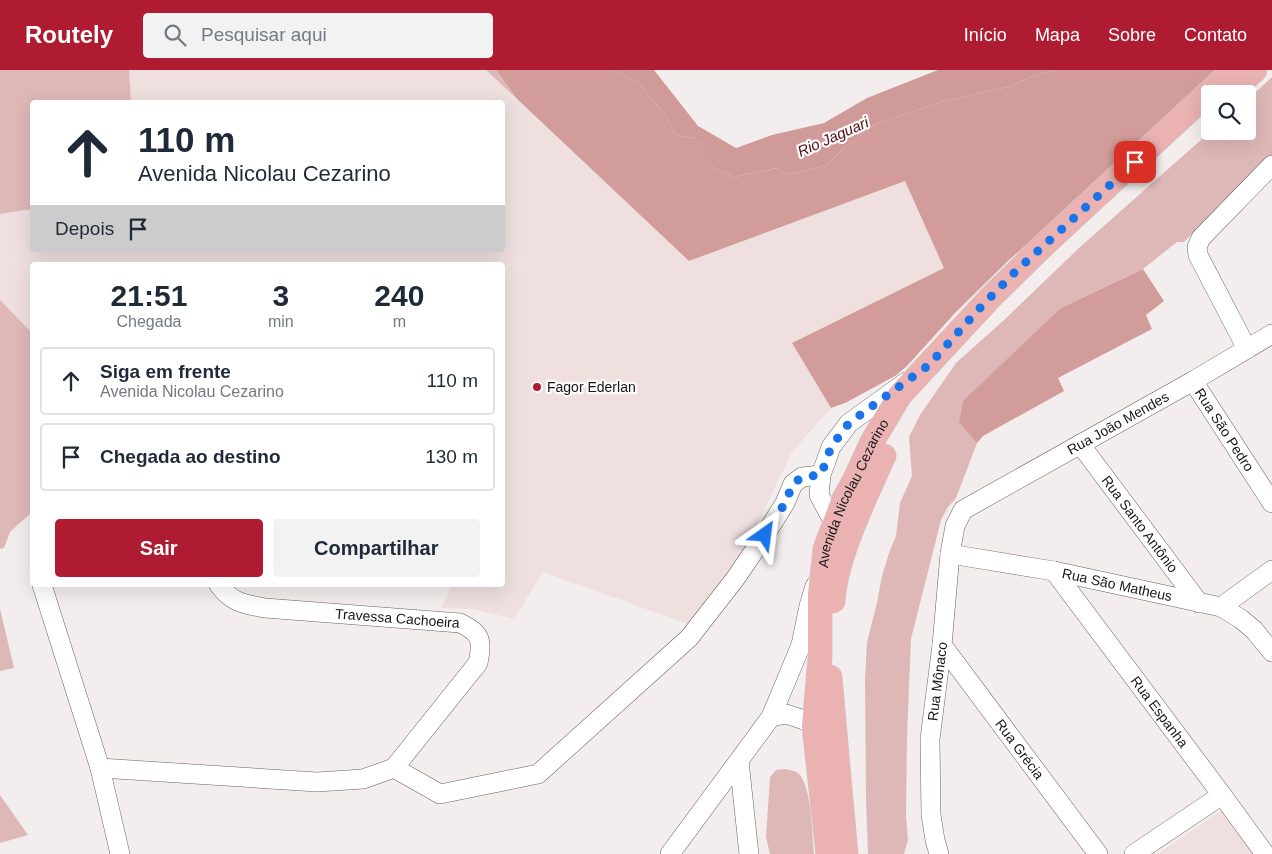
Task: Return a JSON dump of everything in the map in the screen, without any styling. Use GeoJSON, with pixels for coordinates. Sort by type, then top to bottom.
{"type":"FeatureCollection","features":[{"type":"Feature","properties":{"kind":"main road","name":"Avenida Nicolau Cezarino"},"geometry":{"type":"LineString","coordinates":[[828,854],[814,726],[820,658],[820,594],[825,549],[844,499],[856,478],[872,442],[900,396],[1015,272],[1233,70]]}},
{"type":"Feature","properties":{"kind":"main road"},"geometry":{"type":"LineString","coordinates":[[1239,85],[1255,70]]}},
{"type":"Feature","properties":{"kind":"main road","name":"Avenida Nicolau Cezarino"},"geometry":{"type":"LineString","coordinates":[[846,854],[830,678],[834,591],[856,517],[893,437],[916,400],[992,314],[1022,284],[1201,120]]}},
{"type":"Feature","properties":{"kind":"street"},"geometry":{"type":"LineString","coordinates":[[1246,349],[1198,255],[1197,246],[1201,238],[1272,165]]}},
{"type":"Feature","properties":{"kind":"street","name":"Rua João Mendes"},"geometry":{"type":"LineString","coordinates":[[963,510],[1193,381],[1272,334]]}},
{"type":"Feature","properties":{"kind":"street"},"geometry":{"type":"LineString","coordinates":[[834,523],[819,495],[821,475],[831,447],[849,423],[929,365]]}},
{"type":"Feature","properties":{"kind":"street","name":"Rua São Pedro"},"geometry":{"type":"LineString","coordinates":[[1193,381],[1272,503]]}},
{"type":"Feature","properties":{"kind":"street","name":"Rua Santo Antônio"},"geometry":{"type":"LineString","coordinates":[[1080,444],[1199,603]]}},
{"type":"Feature","properties":{"kind":"street"},"geometry":{"type":"LineString","coordinates":[[100,768],[317,782],[363,779],[394,768],[440,794],[538,774],[689,638],[735,579],[765,535],[785,503],[793,484],[802,477],[821,475]]}},
{"type":"Feature","properties":{"kind":"street","name":"Rua Mônaco"},"geometry":{"type":"LineString","coordinates":[[939,854],[931,816],[930,739],[942,645],[950,554],[955,526],[963,510]]}},
{"type":"Feature","properties":{"kind":"street"},"geometry":{"type":"LineString","coordinates":[[670,854],[771,717],[801,645],[809,606],[825,549]]}},
{"type":"Feature","properties":{"kind":"street","name":"Rua São Matheus"},"geometry":{"type":"LineString","coordinates":[[950,554],[1054,571],[1221,607]]}},
{"type":"Feature","properties":{"kind":"street"},"geometry":{"type":"LineString","coordinates":[[1272,570],[1221,607],[1241,619],[1254,630],[1272,652]]}},
{"type":"Feature","properties":{"kind":"street","name":"Rua Espanha"},"geometry":{"type":"LineString","coordinates":[[1054,571],[1265,854]]}},
{"type":"Feature","properties":{"kind":"street"},"geometry":{"type":"LineString","coordinates":[[43,587],[100,768],[120,854]]}},
{"type":"Feature","properties":{"kind":"street","name":"Travessa Cachoeira"},"geometry":{"type":"LineString","coordinates":[[220,587],[226,595],[243,604],[265,608],[460,623],[473,629],[479,637],[481,650],[478,663],[394,768]]}},
{"type":"Feature","properties":{"kind":"street","name":"Rua Grécia"},"geometry":{"type":"LineString","coordinates":[[942,645],[1098,854]]}},
{"type":"Feature","properties":{"kind":"street"},"geometry":{"type":"LineString","coordinates":[[771,717],[786,714],[804,720],[814,726]]}},
{"type":"Feature","properties":{"kind":"street"},"geometry":{"type":"LineString","coordinates":[[738,761],[749,854]]}},
{"type":"Feature","properties":{"kind":"street"},"geometry":{"type":"LineString","coordinates":[[1134,854],[1222,795]]}},
{"type":"Feature","properties":{"kind":"street"},"geometry":{"type":"LineString","coordinates":[[1265,854],[1272,849]]}},
{"type":"Feature","properties":{"kind":"shaded area"},"geometry":{"type":"Polygon","coordinates":[[[0,70],[129,70],[131,100],[30,100],[30,209],[0,214],[0,70]]]}},
{"type":"Feature","properties":{"kind":"shaded area"},"geometry":{"type":"Polygon","coordinates":[[[129,70],[486,70],[689,261],[905,180],[944,268],[792,343],[831,408],[792,452],[733,570],[688,624],[543,572],[514,619],[473,609],[441,608],[451,587],[505,587],[505,262],[30,262],[30,331],[0,300],[0,214],[30,209],[30,252],[505,252],[505,100],[131,100],[129,70]]]}},
{"type":"Feature","properties":{"kind":"shaded area"},"geometry":{"type":"Polygon","coordinates":[[[486,70],[496,70],[517,99],[486,70]]]}},
{"type":"Feature","properties":{"kind":"shaded area"},"geometry":{"type":"Polygon","coordinates":[[[496,70],[613,70],[638,82],[666,116],[676,135],[694,138],[707,146],[712,167],[734,177],[778,168],[790,174],[827,165],[845,147],[877,123],[941,102],[1007,87],[1039,74],[1056,70],[1223,70],[1206,85],[1201,85],[1201,90],[1008,261],[955,313],[907,366],[895,376],[845,403],[831,408],[792,343],[944,268],[905,181],[689,261],[517,99],[496,70]]]}},
{"type":"Feature","properties":{"kind":"shaded area"},"geometry":{"type":"Polygon","coordinates":[[[1272,77],[1272,155],[1184,242],[1177,242],[1143,269],[1061,308],[959,423],[977,443],[956,498],[948,507],[941,520],[911,639],[907,737],[906,816],[908,840],[904,854],[868,854],[865,679],[867,642],[882,576],[896,536],[900,503],[912,476],[909,437],[920,415],[956,363],[1079,248],[1201,140],[1256,140],[1256,92],[1272,77]]]}},
{"type":"Feature","properties":{"kind":"shaded area"},"geometry":{"type":"Polygon","coordinates":[[[1143,269],[1164,301],[1146,315],[1152,329],[1058,378],[1064,391],[983,436],[977,443],[959,423],[963,401],[1061,308],[1143,269]]]}},
{"type":"Feature","properties":{"kind":"shaded area"},"geometry":{"type":"Polygon","coordinates":[[[0,300],[30,331],[30,514],[10,532],[4,548],[0,549],[0,300]]]}},
{"type":"Feature","properties":{"kind":"shaded area"},"geometry":{"type":"Polygon","coordinates":[[[0,609],[14,668],[0,671],[0,609]]]}},
{"type":"Feature","properties":{"kind":"shaded area"},"geometry":{"type":"Polygon","coordinates":[[[785,769],[799,774],[807,789],[811,812],[814,854],[770,854],[766,837],[770,777],[776,770],[785,769]]]}},
{"type":"Feature","properties":{"kind":"shaded area"},"geometry":{"type":"Polygon","coordinates":[[[0,795],[28,835],[0,843],[0,795]]]}},
{"type":"Feature","properties":{"kind":"shaded area"},"geometry":{"type":"Polygon","coordinates":[[[1221,811],[1254,854],[1157,854],[1221,811]]]}},
{"type":"Feature","properties":{"kind":"water","name":"Rio Jaguari"},"geometry":{"type":"Polygon","coordinates":[[[613,70],[654,70],[698,126],[736,148],[772,135],[824,123],[867,98],[938,70],[1056,70],[1039,74],[1007,87],[941,102],[877,123],[845,147],[827,165],[790,174],[777,168],[734,177],[712,167],[706,146],[694,138],[676,135],[666,116],[638,82],[613,70]]]}},
{"type":"Feature","properties":{"kind":"place","name":"Fagor Ederlan"},"geometry":{"type":"Point","coordinates":[537,387]}},
{"type":"Feature","properties":{"kind":"route"},"geometry":{"type":"LineString","coordinates":[[765,535],[785,503],[793,484],[802,477],[821,475],[831,447],[849,423],[929,365],[1015,272],[1135,162]]}}]}
